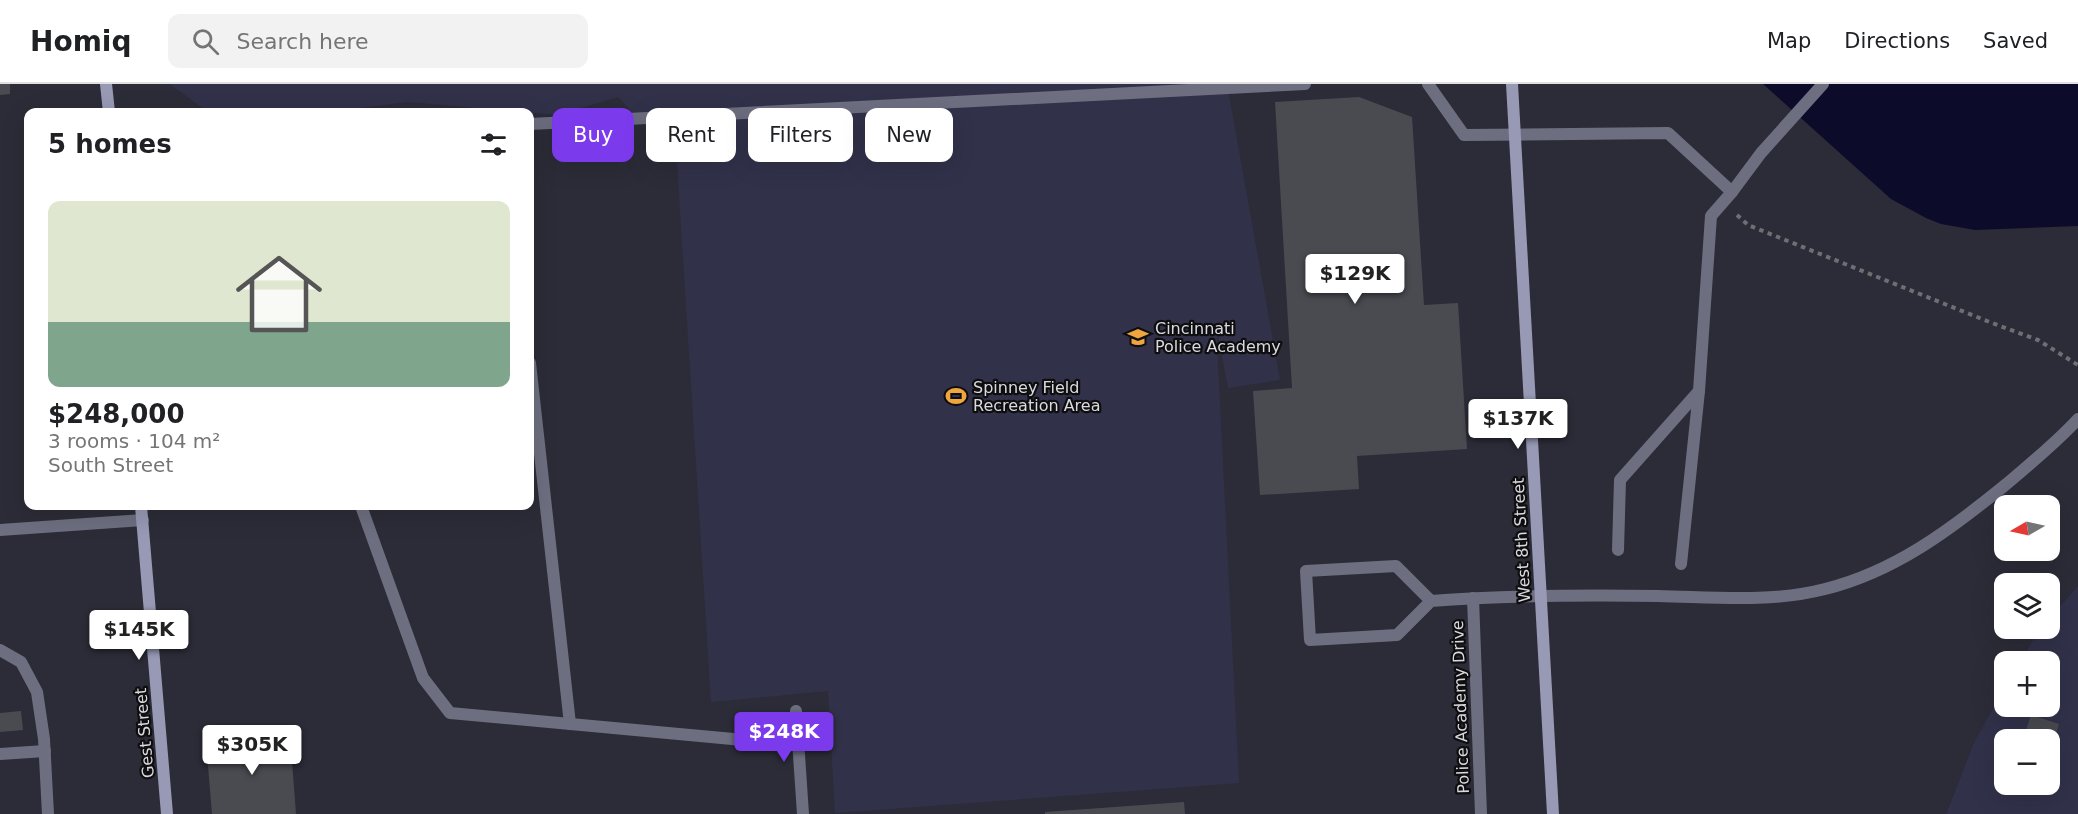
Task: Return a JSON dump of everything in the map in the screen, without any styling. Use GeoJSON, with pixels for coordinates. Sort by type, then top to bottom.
{"type":"FeatureCollection","features":[{"type":"Feature","properties":{"kind":"main road"},"geometry":{"type":"LineString","coordinates":[[106,84],[109,108]]}},
{"type":"Feature","properties":{"kind":"main road","name":"West 8th Street"},"geometry":{"type":"LineString","coordinates":[[1512,84],[1553,814]]}},
{"type":"Feature","properties":{"kind":"main road","name":"Gest Street"},"geometry":{"type":"LineString","coordinates":[[142,510],[167,814]]}},
{"type":"Feature","properties":{"kind":"street"},"geometry":{"type":"LineString","coordinates":[[534,124],[1305,84]]}},
{"type":"Feature","properties":{"kind":"street"},"geometry":{"type":"LineString","coordinates":[[1428,84],[1464,135],[1668,133],[1732,192]]}},
{"type":"Feature","properties":{"kind":"street"},"geometry":{"type":"LineString","coordinates":[[1681,564],[1699,391],[1712,216],[1761,153],[1823,84]]}},
{"type":"Feature","properties":{"kind":"street"},"geometry":{"type":"LineString","coordinates":[[1618,550],[1620,480],[1699,391]]}},
{"type":"Feature","properties":{"kind":"street"},"geometry":{"type":"LineString","coordinates":[[534,399],[570,724]]}},
{"type":"Feature","properties":{"kind":"street"},"geometry":{"type":"LineString","coordinates":[[1431,601],[1396,566],[1306,571],[1311,640],[1397,635],[1431,601],[1473,598],[1641,596],[1757,598],[1802,594],[1846,584],[1889,566],[1954,525],[2015,476],[2078,419]]}},
{"type":"Feature","properties":{"kind":"street"},"geometry":{"type":"LineString","coordinates":[[362,510],[423,678],[450,713],[798,745]]}},
{"type":"Feature","properties":{"kind":"street"},"geometry":{"type":"LineString","coordinates":[[0,531],[143,520]]}},
{"type":"Feature","properties":{"kind":"street","name":"Police Academy Drive"},"geometry":{"type":"LineString","coordinates":[[1473,598],[1481,814]]}},
{"type":"Feature","properties":{"kind":"street"},"geometry":{"type":"LineString","coordinates":[[0,650],[21,662],[37,692],[45,751],[48,814]]}},
{"type":"Feature","properties":{"kind":"street"},"geometry":{"type":"LineString","coordinates":[[796,711],[803,814]]}},
{"type":"Feature","properties":{"kind":"street"},"geometry":{"type":"LineString","coordinates":[[0,754],[45,751]]}},
{"type":"Feature","properties":{"kind":"path"},"geometry":{"type":"LineString","coordinates":[[1723,203],[1748,225],[2027,335],[2051,346],[2078,365]]}},
{"type":"Feature","properties":{"kind":"shaded area"},"geometry":{"type":"Polygon","coordinates":[[[0,84],[2078,84],[2078,586],[2060,606],[2060,573],[1994,573],[1994,639],[2034,639],[2026,651],[1994,651],[1994,707],[1975,740],[1946,814],[0,814],[0,84]]]}},
{"type":"Feature","properties":{"kind":"shaded area","name":"Spinney Field Recreation Area"},"geometry":{"type":"Polygon","coordinates":[[[170,84],[1227,84],[1280,380],[1228,388],[1216,324],[1239,783],[835,813],[828,691],[711,702],[677,162],[736,162],[736,108],[646,108],[646,126],[634,114],[634,108],[629,108],[618,97],[581,108],[552,108],[552,115],[534,113],[534,108],[477,108],[408,102],[360,108],[203,108],[170,84]]]}},
{"type":"Feature","properties":{"kind":"shaded area"},"geometry":{"type":"Polygon","coordinates":[[[1763,84],[2078,84],[2078,226],[1975,230],[1941,224],[1926,218],[1891,199],[1763,84]]]}},
{"type":"Feature","properties":{"kind":"shaded area"},"geometry":{"type":"Polygon","coordinates":[[[2078,586],[2078,814],[1946,814],[1975,740],[1994,707],[1994,717],[2060,717],[2060,651],[2026,651],[2034,639],[2060,639],[2060,606],[2078,586]]]}},
{"type":"Feature","properties":{"kind":"building"},"geometry":{"type":"Polygon","coordinates":[[[0,84],[10,84],[10,94],[0,95],[0,84]]]}},
{"type":"Feature","properties":{"kind":"building","name":"Cincinnati Police Academy"},"geometry":{"type":"Polygon","coordinates":[[[1359,97],[1412,117],[1424,305],[1458,303],[1467,449],[1357,456],[1359,489],[1260,495],[1253,391],[1292,388],[1275,102],[1359,97]]]}},
{"type":"Feature","properties":{"kind":"building"},"geometry":{"type":"Polygon","coordinates":[[[21,711],[23,730],[0,732],[0,713],[21,711]]]}},
{"type":"Feature","properties":{"kind":"building"},"geometry":{"type":"Polygon","coordinates":[[[2030,717],[2059,724],[2057,729],[2027,729],[2030,717]]]}},
{"type":"Feature","properties":{"kind":"building"},"geometry":{"type":"Polygon","coordinates":[[[290,735],[296,814],[212,814],[206,742],[290,735]]]}},
{"type":"Feature","properties":{"kind":"building"},"geometry":{"type":"Polygon","coordinates":[[[1184,802],[1185,814],[1045,814],[1045,812],[1184,802]]]}},
{"type":"Feature","properties":{"kind":"place","name":"Cincinnati Police Academy"},"geometry":{"type":"Point","coordinates":[1138,337]}},
{"type":"Feature","properties":{"kind":"place","name":"Spinney Field Recreation Area"},"geometry":{"type":"Point","coordinates":[956,396]}}]}
